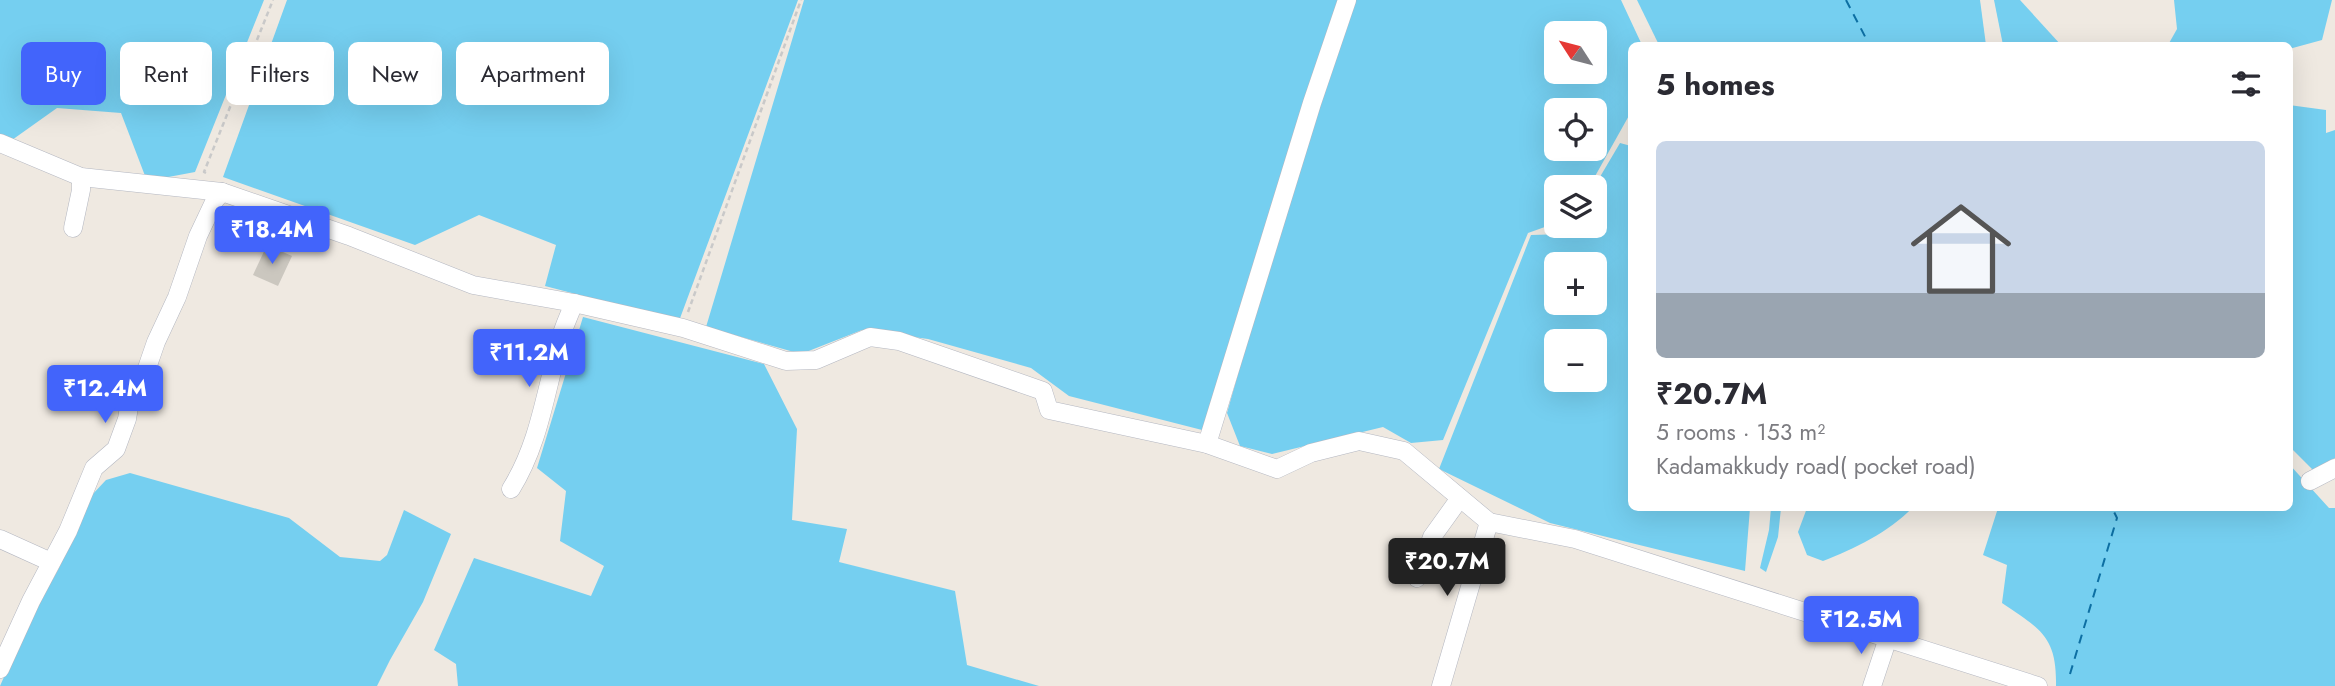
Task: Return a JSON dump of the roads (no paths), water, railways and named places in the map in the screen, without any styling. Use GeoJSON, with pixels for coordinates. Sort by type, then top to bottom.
{"type":"FeatureCollection","features":[{"type":"Feature","properties":{"kind":"street"},"geometry":{"type":"LineString","coordinates":[[1207,444],[1312,103],[1348,0]]}},
{"type":"Feature","properties":{"kind":"street"},"geometry":{"type":"LineString","coordinates":[[0,143],[81,177],[222,192],[349,236],[473,285],[574,303],[683,328],[786,361],[816,360],[870,337],[899,341],[1043,391],[1049,410],[1207,444],[1277,469],[1311,453],[1359,441],[1404,451],[1494,524],[1575,539],[2038,686]]}},
{"type":"Feature","properties":{"kind":"street"},"geometry":{"type":"LineString","coordinates":[[73,228],[81,177]]}},
{"type":"Feature","properties":{"kind":"street"},"geometry":{"type":"LineString","coordinates":[[0,669],[68,531],[94,468],[116,449],[127,419],[130,401],[177,297],[198,236],[215,200],[222,192]]}},
{"type":"Feature","properties":{"kind":"street"},"geometry":{"type":"LineString","coordinates":[[511,489],[525,468],[537,434],[558,345],[574,303]]}},
{"type":"Feature","properties":{"kind":"street"},"geometry":{"type":"LineString","coordinates":[[2310,481],[2335,468]]}},
{"type":"Feature","properties":{"kind":"street"},"geometry":{"type":"LineString","coordinates":[[1417,578],[1432,537],[1460,498]]}},
{"type":"Feature","properties":{"kind":"street"},"geometry":{"type":"LineString","coordinates":[[1446,685],[1494,524]]}},
{"type":"Feature","properties":{"kind":"street"},"geometry":{"type":"LineString","coordinates":[[0,539],[51,562]]}},
{"type":"Feature","properties":{"kind":"street"},"geometry":{"type":"LineString","coordinates":[[1872,686],[1888,638]]}},
{"type":"Feature","properties":{"kind":"water"},"geometry":{"type":"Polygon","coordinates":[[[0,0],[264,0],[247,42],[226,42],[226,95],[195,172],[147,181],[121,113],[57,108],[12,140],[0,134],[0,0]]]}},
{"type":"Feature","properties":{"kind":"water"},"geometry":{"type":"Polygon","coordinates":[[[287,0],[798,0],[679,321],[545,286],[556,245],[479,215],[415,245],[223,177],[249,105],[334,105],[334,42],[272,42],[287,0]]]}},
{"type":"Feature","properties":{"kind":"water"},"geometry":{"type":"Polygon","coordinates":[[[804,0],[1342,0],[1206,431],[1069,396],[1031,368],[928,339],[862,330],[801,354],[706,327],[804,0]]]}},
{"type":"Feature","properties":{"kind":"water"},"geometry":{"type":"Polygon","coordinates":[[[1354,0],[1621,0],[1641,42],[1628,42],[1628,117],[1607,155],[1607,98],[1544,98],[1544,161],[1604,161],[1596,175],[1544,175],[1544,227],[1528,233],[1443,440],[1411,443],[1383,427],[1272,454],[1240,446],[1227,413],[1303,143],[1354,0]]]}},
{"type":"Feature","properties":{"kind":"water"},"geometry":{"type":"Polygon","coordinates":[[[1637,0],[1980,0],[1986,42],[1658,42],[1637,0]]]}},
{"type":"Feature","properties":{"kind":"water"},"geometry":{"type":"Polygon","coordinates":[[[1994,0],[2020,0],[2058,42],[2002,42],[1994,0]]]}},
{"type":"Feature","properties":{"kind":"water"},"geometry":{"type":"Polygon","coordinates":[[[2174,0],[2332,0],[2322,40],[2293,48],[2293,42],[2170,42],[2177,29],[2174,0]]]}},
{"type":"Feature","properties":{"kind":"water"},"geometry":{"type":"Polygon","coordinates":[[[2293,106],[2326,110],[2326,133],[2335,130],[2335,458],[2313,470],[2293,450],[2293,106]]]}},
{"type":"Feature","properties":{"kind":"water"},"geometry":{"type":"Polygon","coordinates":[[[1620,143],[1628,145],[1628,511],[1750,511],[1745,571],[1550,523],[1439,469],[1531,235],[1544,235],[1544,238],[1607,238],[1607,175],[1601,175],[1620,143]]]}},
{"type":"Feature","properties":{"kind":"water"},"geometry":{"type":"Polygon","coordinates":[[[583,317],[764,364],[797,429],[792,520],[847,529],[839,562],[955,591],[967,665],[1039,686],[458,686],[456,664],[434,650],[474,558],[591,596],[604,566],[560,541],[566,491],[537,468],[583,317]]]}},
{"type":"Feature","properties":{"kind":"water"},"geometry":{"type":"Polygon","coordinates":[[[2293,468],[2329,508],[2335,508],[2335,686],[2056,686],[2053,656],[2044,636],[2002,603],[2007,565],[1983,555],[1997,511],[2293,511],[2293,468]]]}},
{"type":"Feature","properties":{"kind":"water"},"geometry":{"type":"Polygon","coordinates":[[[130,473],[289,518],[340,557],[380,561],[387,555],[404,510],[451,534],[423,602],[377,686],[0,686],[25,629],[59,568],[91,496],[106,480],[130,473]]]}},
{"type":"Feature","properties":{"kind":"water"},"geometry":{"type":"Polygon","coordinates":[[[1771,511],[1781,511],[1778,537],[1766,572],[1760,568],[1771,511]]]}},
{"type":"Feature","properties":{"kind":"water"},"geometry":{"type":"Polygon","coordinates":[[[1806,511],[1909,511],[1870,539],[1823,561],[1807,555],[1798,532],[1806,511]]]}}]}
